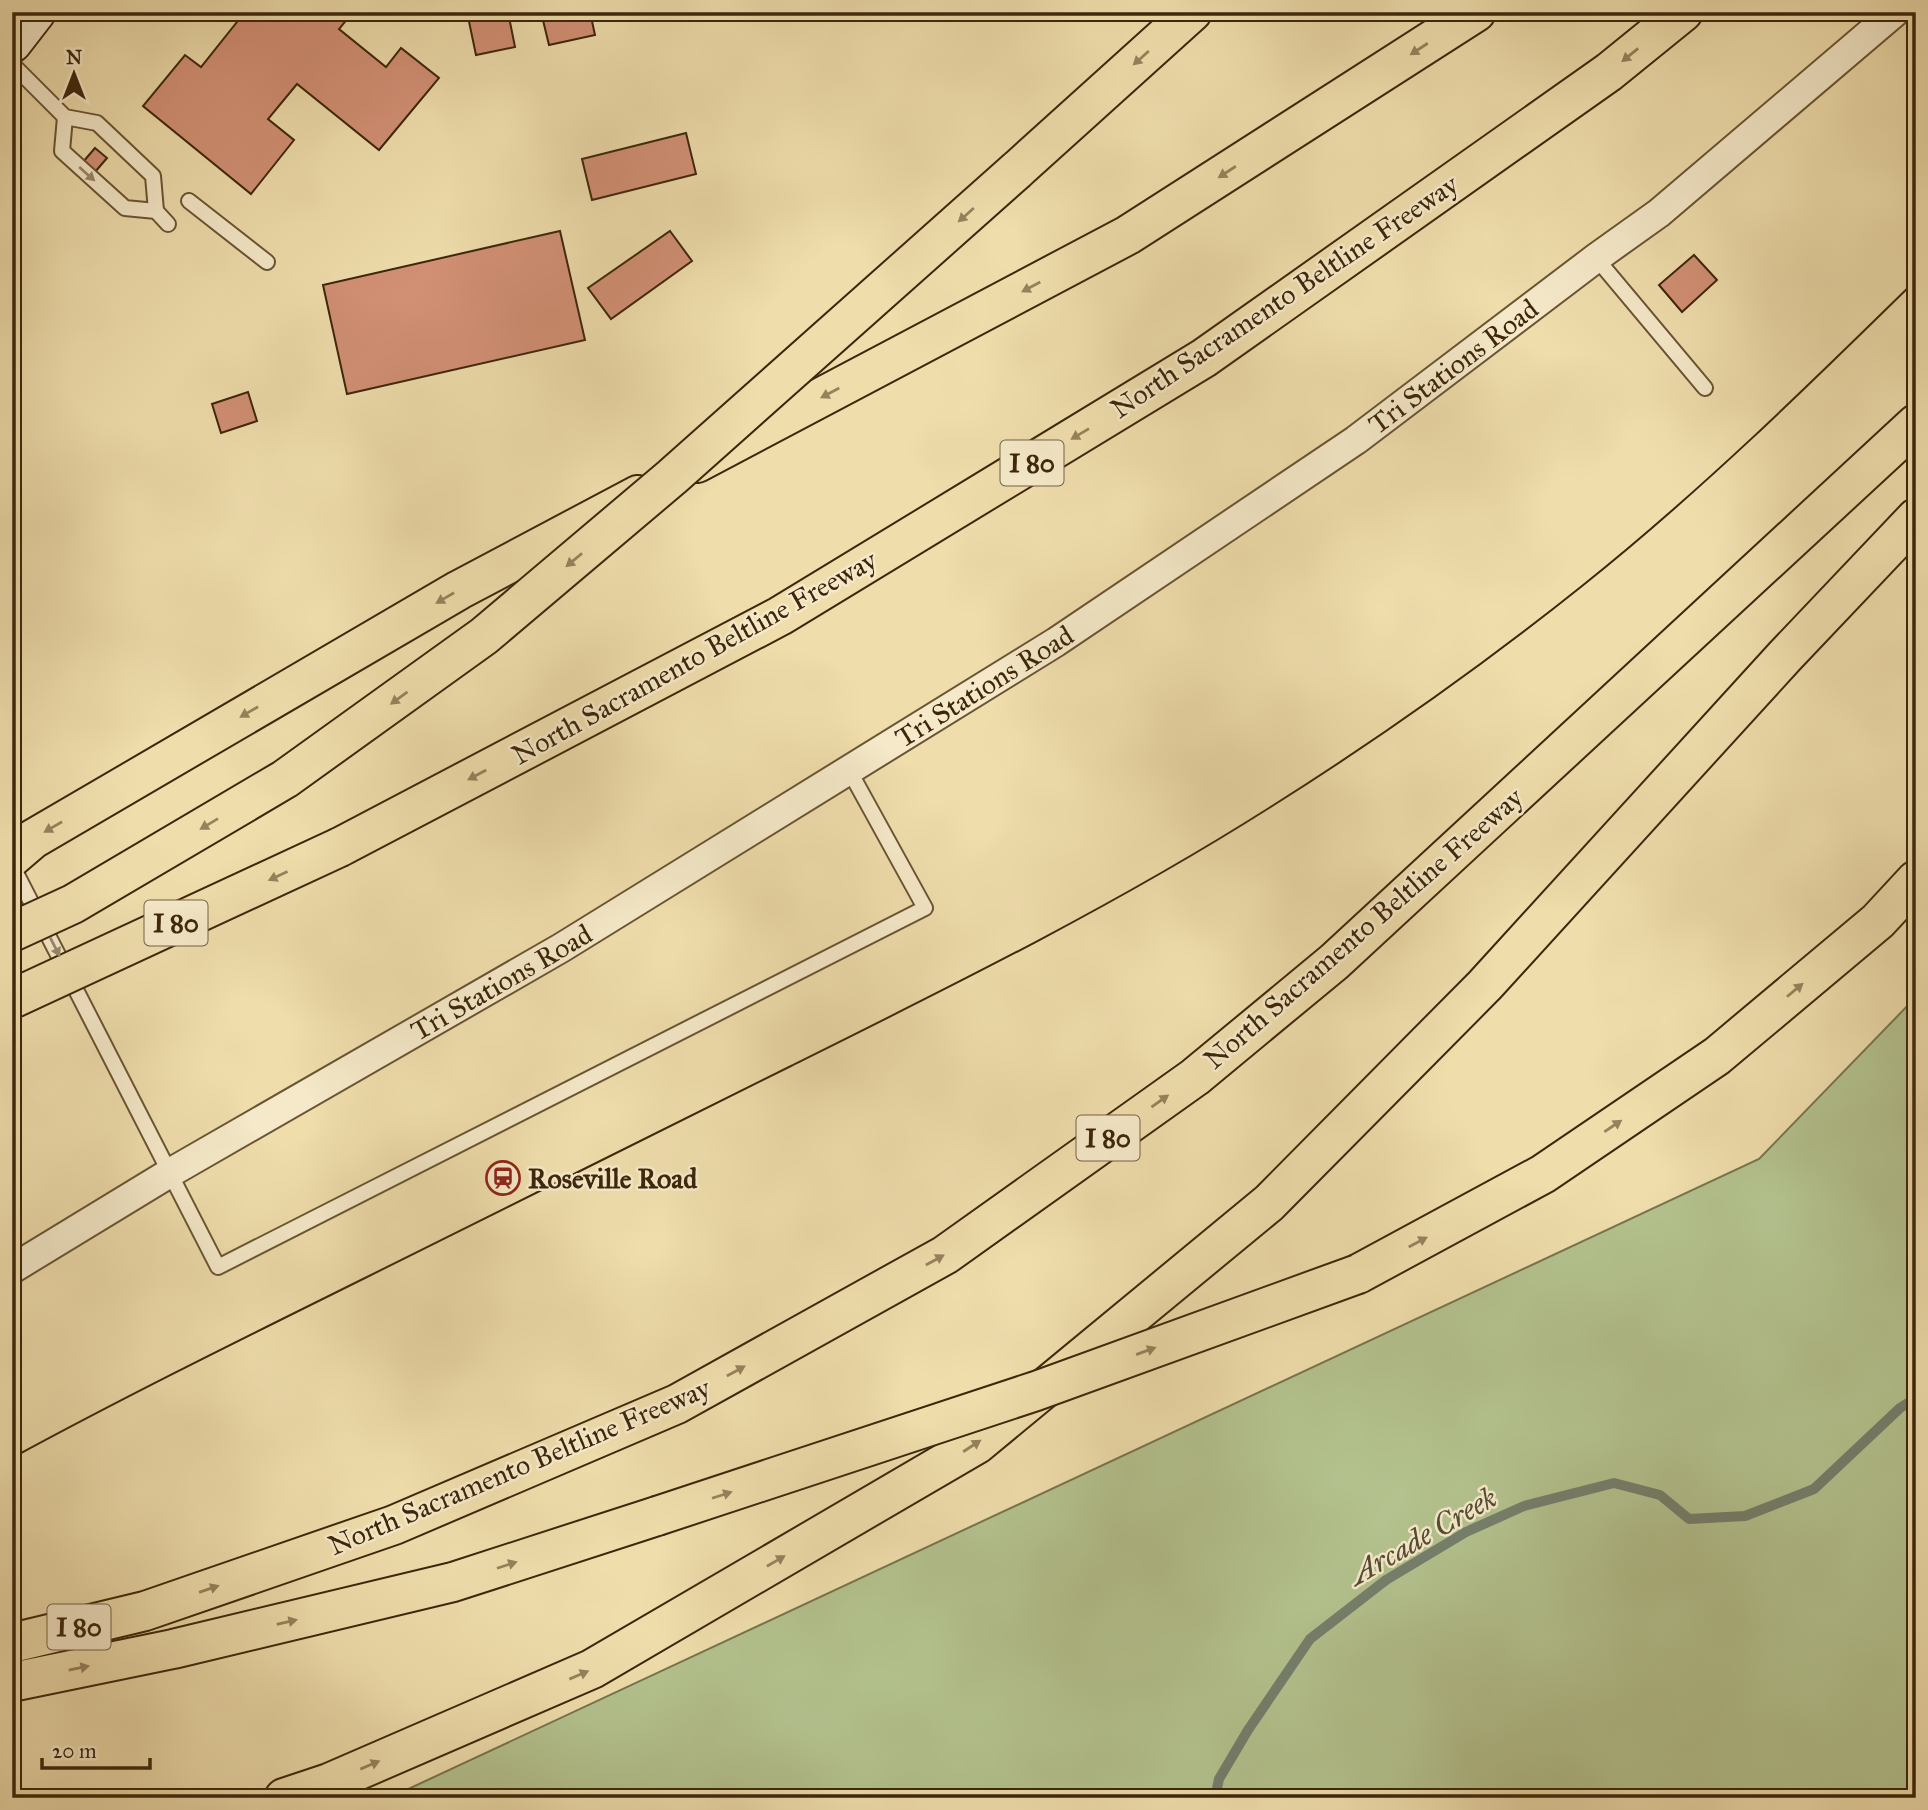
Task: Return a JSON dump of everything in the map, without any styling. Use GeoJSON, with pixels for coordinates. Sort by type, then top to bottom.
{"type":"FeatureCollection","features":[{"type":"Feature","properties":{"kind":"highway"},"geometry":{"type":"LineString","coordinates":[[12,932],[74,904],[285,779],[484,636],[672,478],[1192,12]]}},
{"type":"Feature","properties":{"kind":"highway"},"geometry":{"type":"LineString","coordinates":[[12,857],[33,839],[459,590],[1128,235],[1476,12]]}},
{"type":"Feature","properties":{"kind":"highway","name":"North Sacramento Beltline Freeway"},"geometry":{"type":"LineString","coordinates":[[12,999],[340,846],[780,617],[1203,358],[1609,72],[1683,12]]}},
{"type":"Feature","properties":{"kind":"highway","name":"North Sacramento Beltline Freeway"},"geometry":{"type":"LineString","coordinates":[[12,1643],[145,1611],[394,1525],[677,1404],[945,1255],[1195,1077],[1334,962],[1916,424]]}},
{"type":"Feature","properties":{"kind":"highway"},"geometry":{"type":"LineString","coordinates":[[284,1798],[329,1783],[592,1669],[977,1444],[1269,1203],[1485,985],[1775,666],[1916,519]]}},
{"type":"Feature","properties":{"kind":"highway"},"geometry":{"type":"LineString","coordinates":[[12,1682],[173,1649],[453,1582],[1036,1391],[1358,1274],[1543,1174],[1717,1056],[1878,921],[1916,880]]}},
{"type":"Feature","properties":{"kind":"street","name":"Tri Stations Road"},"geometry":{"type":"LineString","coordinates":[[12,1269],[168,1174],[561,948],[1056,642],[1356,440],[1659,213],[1895,12]]}},
{"type":"Feature","properties":{"kind":"lane"},"geometry":{"type":"LineString","coordinates":[[12,64],[65,117],[97,123],[153,176],[156,212]]}},
{"type":"Feature","properties":{"kind":"lane"},"geometry":{"type":"LineString","coordinates":[[65,117],[62,151],[125,208],[156,212],[168,224]]}},
{"type":"Feature","properties":{"kind":"lane"},"geometry":{"type":"LineString","coordinates":[[189,201],[267,262]]}},
{"type":"Feature","properties":{"kind":"lane"},"geometry":{"type":"LineString","coordinates":[[1596,258],[1705,388]]}},
{"type":"Feature","properties":{"kind":"lane"},"geometry":{"type":"LineString","coordinates":[[12,865],[218,1267],[925,908],[849,770]]}},
{"type":"Feature","properties":{"kind":"green space"},"geometry":{"type":"Polygon","coordinates":[[[1916,997],[1916,1798],[389,1798],[1759,1159],[1916,997]]]}},
{"type":"Feature","properties":{"kind":"building"},"geometry":{"type":"Polygon","coordinates":[[[245,12],[353,12],[339,29],[386,67],[401,48],[439,78],[379,150],[297,84],[268,119],[294,140],[251,194],[143,106],[185,55],[201,67],[245,12]]]}},
{"type":"Feature","properties":{"kind":"building"},"geometry":{"type":"Polygon","coordinates":[[[467,12],[508,12],[515,47],[476,55],[467,12]]]}},
{"type":"Feature","properties":{"kind":"building"},"geometry":{"type":"Polygon","coordinates":[[[541,12],[590,12],[595,35],[549,45],[541,12]]]}},
{"type":"Feature","properties":{"kind":"building"},"geometry":{"type":"Polygon","coordinates":[[[686,133],[696,174],[592,200],[582,159],[686,133]]]}},
{"type":"Feature","properties":{"kind":"building"},"geometry":{"type":"Polygon","coordinates":[[[95,148],[107,158],[95,172],[83,162],[95,148]]]}},
{"type":"Feature","properties":{"kind":"building"},"geometry":{"type":"Polygon","coordinates":[[[560,231],[585,340],[347,394],[323,285],[560,231]]]}},
{"type":"Feature","properties":{"kind":"building"},"geometry":{"type":"Polygon","coordinates":[[[670,231],[692,261],[611,319],[588,288],[670,231]]]}},
{"type":"Feature","properties":{"kind":"building"},"geometry":{"type":"Polygon","coordinates":[[[1694,255],[1717,280],[1682,312],[1659,285],[1694,255]]]}},
{"type":"Feature","properties":{"kind":"building"},"geometry":{"type":"Polygon","coordinates":[[[248,392],[257,421],[221,433],[212,404],[248,392]]]}},
{"type":"Feature","properties":{"kind":"waterway","name":"Arcade Creek"},"geometry":{"type":"LineString","coordinates":[[1215,1798],[1219,1779],[1248,1730],[1310,1639],[1386,1580],[1466,1532],[1524,1506],[1614,1483],[1660,1495],[1689,1519],[1745,1516],[1814,1489],[1900,1408],[1916,1398]]}},
{"type":"Feature","properties":{"kind":"tram line"},"geometry":{"type":"LineString","coordinates":[[12,1458],[187,1366],[973,975],[1211,844],[1428,702],[1582,586],[1711,476],[1916,280]]}},
{"type":"Feature","properties":{"kind":"place","name":"Roseville Road"},"geometry":{"type":"Point","coordinates":[503,1178]}}]}
